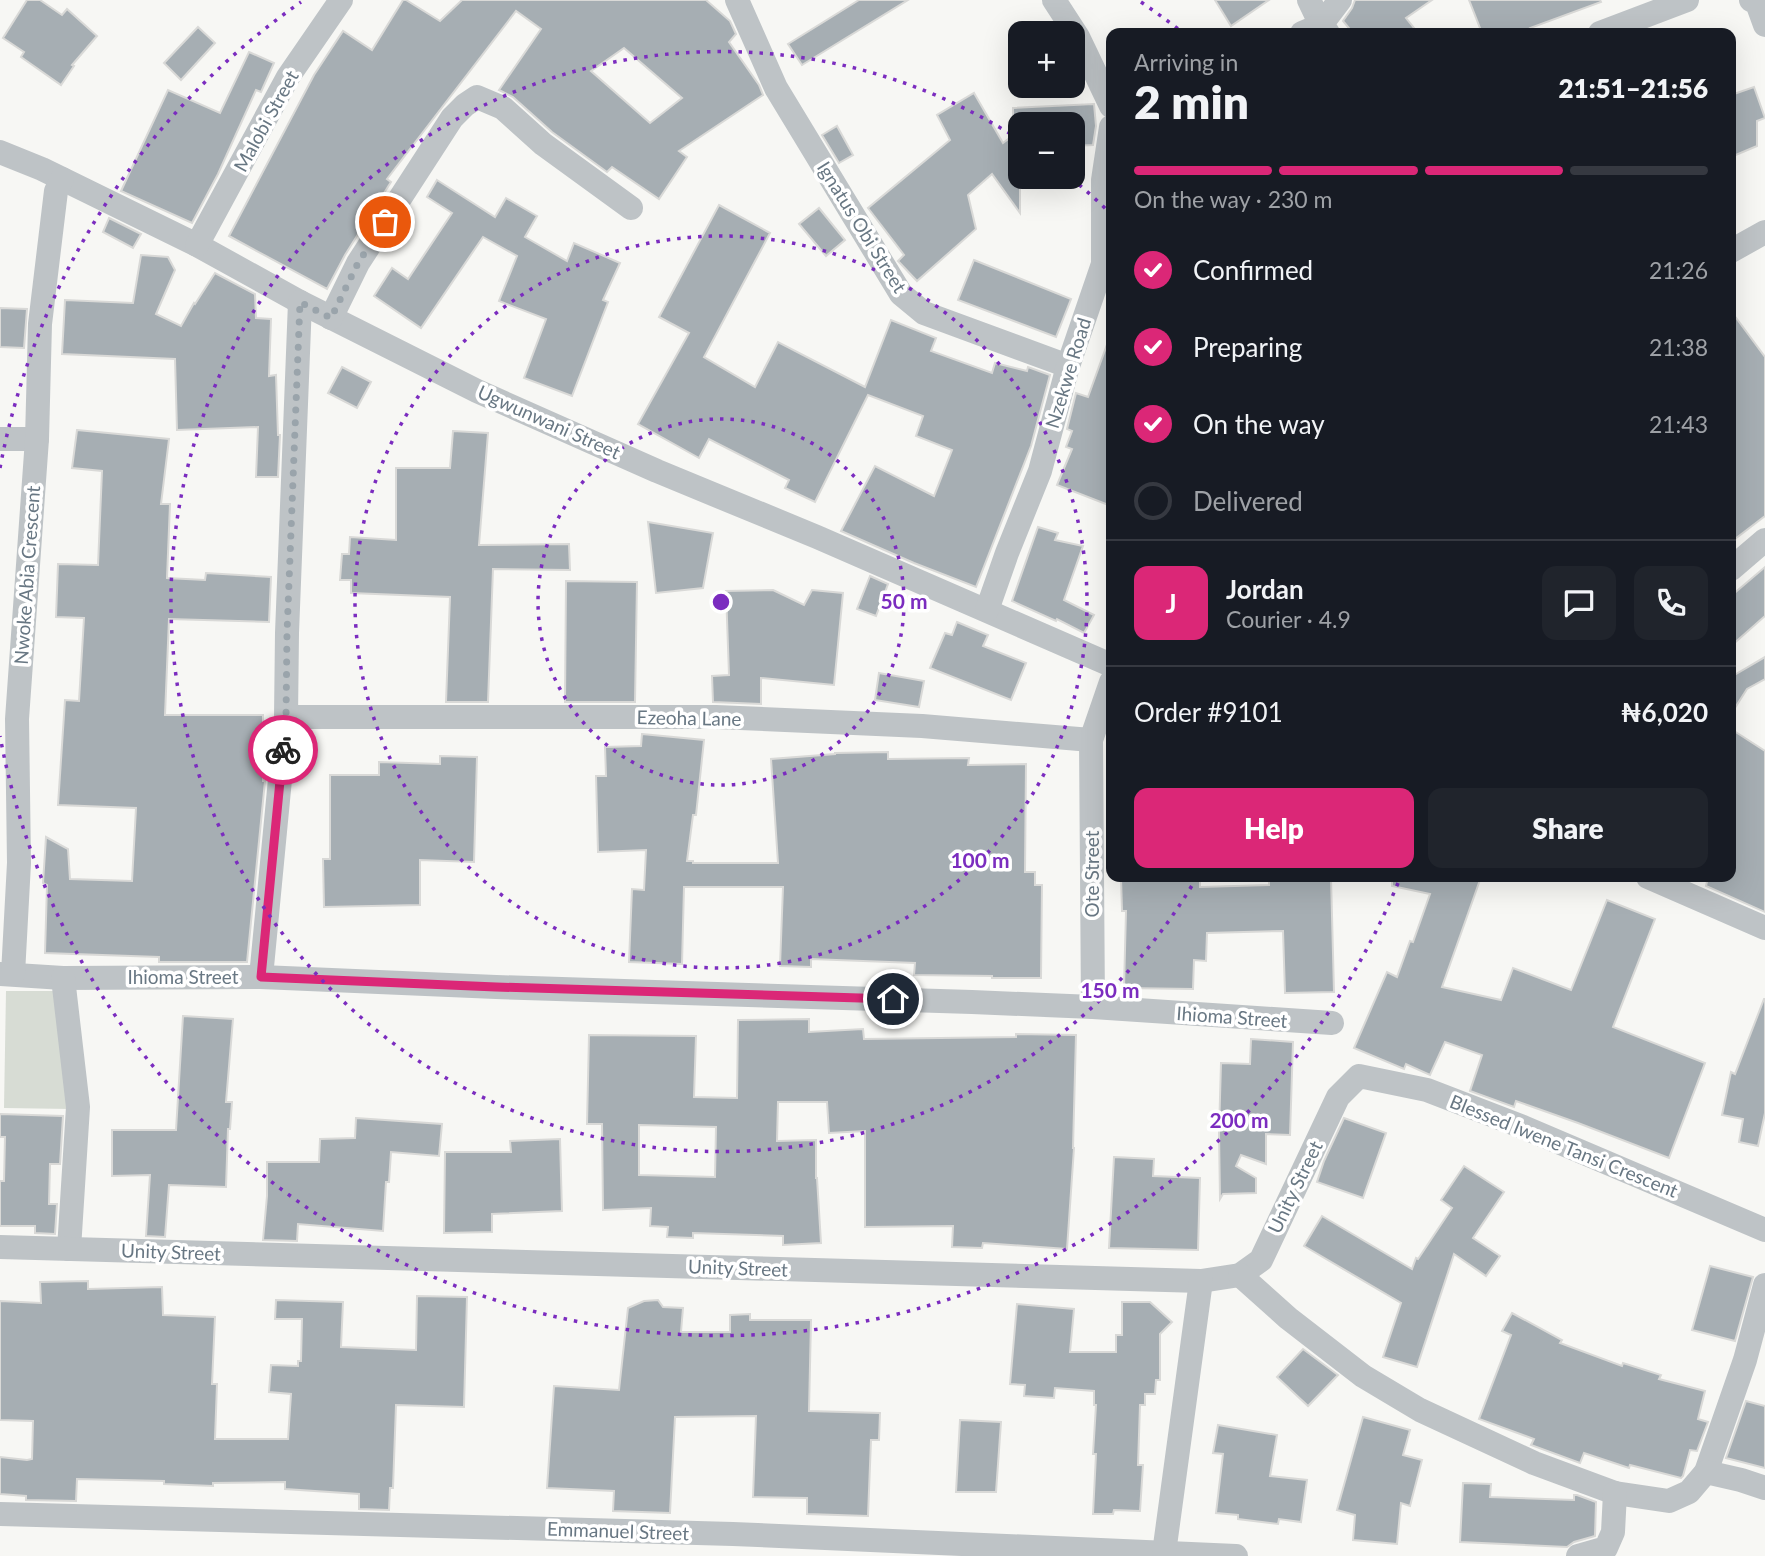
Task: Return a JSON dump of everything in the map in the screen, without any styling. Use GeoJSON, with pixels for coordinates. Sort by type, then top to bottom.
{"type":"FeatureCollection","features":[{"type":"Feature","properties":{"kind":"street","name":"Malobi Street"},"geometry":{"type":"LineString","coordinates":[[197,246],[288,77],[341,0]]}},
{"type":"Feature","properties":{"kind":"street","name":"Ignatus Obi Street"},"geometry":{"type":"LineString","coordinates":[[737,0],[776,88],[901,294],[924,313],[1068,366]]}},
{"type":"Feature","properties":{"kind":"street"},"geometry":{"type":"LineString","coordinates":[[1054,0],[1078,37],[1106,96]]}},
{"type":"Feature","properties":{"kind":"street"},"geometry":{"type":"LineString","coordinates":[[1309,0],[1316,28]]}},
{"type":"Feature","properties":{"kind":"street"},"geometry":{"type":"LineString","coordinates":[[1319,28],[1340,0]]}},
{"type":"Feature","properties":{"kind":"street"},"geometry":{"type":"LineString","coordinates":[[1613,28],[1687,0]]}},
{"type":"Feature","properties":{"kind":"street"},"geometry":{"type":"LineString","coordinates":[[1751,0],[1757,3],[1765,25]]}},
{"type":"Feature","properties":{"kind":"street"},"geometry":{"type":"LineString","coordinates":[[331,318],[358,263],[452,118],[477,97],[503,108],[543,144],[631,208]]}},
{"type":"Feature","properties":{"kind":"street","name":"Ugwunwani Street"},"geometry":{"type":"LineString","coordinates":[[0,152],[62,178],[331,318],[477,390],[597,445],[1106,663]]}},
{"type":"Feature","properties":{"kind":"street","name":"Nzekwe Road"},"geometry":{"type":"LineString","coordinates":[[1106,160],[1103,180],[1106,244]]}},
{"type":"Feature","properties":{"kind":"street","name":"Nwoke Abia Crescent"},"geometry":{"type":"LineString","coordinates":[[6,974],[19,863],[8,718],[37,439],[40,324],[56,191],[62,178]]}},
{"type":"Feature","properties":{"kind":"street"},"geometry":{"type":"LineString","coordinates":[[1736,248],[1765,232]]}},
{"type":"Feature","properties":{"kind":"street","name":"Nzekwe Road"},"geometry":{"type":"LineString","coordinates":[[987,610],[1040,471],[1068,366],[1106,268]]}},
{"type":"Feature","properties":{"kind":"street"},"geometry":{"type":"LineString","coordinates":[[261,977],[286,717],[300,302]]}},
{"type":"Feature","properties":{"kind":"street"},"geometry":{"type":"LineString","coordinates":[[0,439],[37,439]]}},
{"type":"Feature","properties":{"kind":"street"},"geometry":{"type":"LineString","coordinates":[[1736,565],[1765,540]]}},
{"type":"Feature","properties":{"kind":"street","name":"Ote Street"},"geometry":{"type":"LineString","coordinates":[[1093,1007],[1091,740],[1106,696]]}},
{"type":"Feature","properties":{"kind":"street","name":"Ezeoha Lane"},"geometry":{"type":"LineString","coordinates":[[286,717],[716,717],[922,726],[1091,740]]}},
{"type":"Feature","properties":{"kind":"street"},"geometry":{"type":"LineString","coordinates":[[1659,882],[1765,928]]}},
{"type":"Feature","properties":{"kind":"street","name":"Ihioma Street"},"geometry":{"type":"LineString","coordinates":[[6,974],[63,978],[261,977],[959,1001],[1332,1023]]}},
{"type":"Feature","properties":{"kind":"street"},"geometry":{"type":"LineString","coordinates":[[63,978],[78,1107],[69,1249]]}},
{"type":"Feature","properties":{"kind":"street","name":"Unity Street"},"geometry":{"type":"LineString","coordinates":[[0,1247],[1201,1281],[1240,1275],[1261,1260],[1338,1097],[1359,1076]]}},
{"type":"Feature","properties":{"kind":"street","name":"Blessed Iwene Tansi Crescent"},"geometry":{"type":"LineString","coordinates":[[1359,1076],[1427,1090],[1523,1126],[1765,1230]]}},
{"type":"Feature","properties":{"kind":"street"},"geometry":{"type":"LineString","coordinates":[[1240,1275],[1288,1318],[1363,1376],[1420,1410],[1534,1463],[1615,1493],[1669,1501],[1689,1492],[1706,1472],[1745,1360],[1765,1285]]}},
{"type":"Feature","properties":{"kind":"street"},"geometry":{"type":"LineString","coordinates":[[1164,1553],[1201,1281]]}},
{"type":"Feature","properties":{"kind":"street"},"geometry":{"type":"LineString","coordinates":[[1706,1472],[1765,1489]]}},
{"type":"Feature","properties":{"kind":"street"},"geometry":{"type":"LineString","coordinates":[[1578,1556],[1605,1548],[1613,1532],[1615,1493]]}},
{"type":"Feature","properties":{"kind":"street","name":"Emmanuel Street"},"geometry":{"type":"LineString","coordinates":[[0,1514],[733,1534],[1236,1556]]}},
{"type":"Feature","properties":{"kind":"shaded area"},"geometry":{"type":"Polygon","coordinates":[[[6,991],[73,991],[71,1109],[4,1108],[6,991]]]}},
{"type":"Feature","properties":{"kind":"building"},"geometry":{"type":"Polygon","coordinates":[[[27,0],[40,0],[62,15],[67,9],[97,36],[72,65],[74,66],[61,85],[21,57],[24,52],[3,38],[27,0]]]}},
{"type":"Feature","properties":{"kind":"building"},"geometry":{"type":"Polygon","coordinates":[[[403,0],[440,21],[462,0],[706,0],[730,21],[736,34],[729,42],[763,95],[679,151],[687,157],[659,199],[612,167],[607,172],[552,132],[513,97],[499,90],[541,29],[516,11],[387,179],[391,182],[327,289],[229,236],[314,75],[343,31],[372,50],[403,0]],[[624,48],[591,71],[650,123],[682,98],[624,48]]]}},
{"type":"Feature","properties":{"kind":"building"},"geometry":{"type":"Polygon","coordinates":[[[859,0],[908,0],[802,65],[788,44],[859,0]]]}},
{"type":"Feature","properties":{"kind":"building"},"geometry":{"type":"Polygon","coordinates":[[[1215,0],[1269,0],[1231,26],[1215,0]]]}},
{"type":"Feature","properties":{"kind":"building"},"geometry":{"type":"Polygon","coordinates":[[[1355,0],[1432,0],[1406,18],[1414,28],[1349,28],[1343,21],[1355,0]]]}},
{"type":"Feature","properties":{"kind":"building"},"geometry":{"type":"Polygon","coordinates":[[[1469,0],[1601,2],[1530,28],[1480,28],[1469,0]]]}},
{"type":"Feature","properties":{"kind":"building"},"geometry":{"type":"Polygon","coordinates":[[[198,27],[215,43],[181,80],[164,63],[198,27]]]}},
{"type":"Feature","properties":{"kind":"building"},"geometry":{"type":"Polygon","coordinates":[[[249,52],[274,63],[261,92],[256,90],[218,174],[192,223],[121,191],[168,90],[220,113],[249,52]]]}},
{"type":"Feature","properties":{"kind":"building"},"geometry":{"type":"Polygon","coordinates":[[[1754,87],[1765,118],[1757,121],[1757,146],[1736,155],[1736,93],[1754,87]]]}},
{"type":"Feature","properties":{"kind":"building"},"geometry":{"type":"Polygon","coordinates":[[[974,93],[1003,143],[1008,139],[1008,189],[1020,189],[1020,213],[992,174],[968,195],[976,229],[917,281],[898,261],[904,255],[868,208],[950,140],[937,115],[974,93]]]}},
{"type":"Feature","properties":{"kind":"building"},"geometry":{"type":"Polygon","coordinates":[[[1094,104],[1096,126],[1093,145],[1085,145],[1085,112],[1013,112],[1013,108],[1094,104]]]}},
{"type":"Feature","properties":{"kind":"building"},"geometry":{"type":"Polygon","coordinates":[[[837,126],[853,155],[839,163],[822,135],[837,126]]]}},
{"type":"Feature","properties":{"kind":"building"},"geometry":{"type":"Polygon","coordinates":[[[437,180],[495,217],[506,198],[537,216],[525,237],[567,261],[574,243],[620,263],[603,300],[608,302],[572,396],[524,378],[546,319],[499,301],[517,256],[483,237],[421,328],[374,296],[392,268],[408,279],[452,213],[427,197],[437,180]]]}},
{"type":"Feature","properties":{"kind":"building"},"geometry":{"type":"Polygon","coordinates":[[[719,205],[770,233],[704,357],[755,387],[778,342],[865,387],[891,320],[936,338],[931,351],[992,373],[995,363],[1027,371],[1028,367],[1050,375],[1031,446],[976,587],[841,531],[875,466],[934,496],[952,450],[916,436],[923,416],[868,395],[815,502],[785,488],[789,480],[709,439],[699,458],[638,424],[689,333],[659,317],[719,205]]]}},
{"type":"Feature","properties":{"kind":"building"},"geometry":{"type":"Polygon","coordinates":[[[819,208],[845,240],[826,256],[799,224],[819,208]]]}},
{"type":"Feature","properties":{"kind":"building"},"geometry":{"type":"Polygon","coordinates":[[[109,218],[141,234],[133,248],[103,232],[109,218]]]}},
{"type":"Feature","properties":{"kind":"building"},"geometry":{"type":"Polygon","coordinates":[[[141,255],[168,257],[175,270],[156,314],[181,326],[215,273],[255,294],[256,318],[271,319],[269,376],[276,375],[280,435],[278,477],[256,477],[258,427],[177,430],[175,359],[62,354],[65,300],[133,303],[141,255]]]}},
{"type":"Feature","properties":{"kind":"building"},"geometry":{"type":"Polygon","coordinates":[[[974,260],[1071,299],[1056,337],[958,300],[974,260]]]}},
{"type":"Feature","properties":{"kind":"building"},"geometry":{"type":"Polygon","coordinates":[[[0,308],[27,309],[24,348],[0,347],[0,308]]]}},
{"type":"Feature","properties":{"kind":"building"},"geometry":{"type":"Polygon","coordinates":[[[1736,318],[1765,357],[1765,516],[1736,538],[1736,318]]]}},
{"type":"Feature","properties":{"kind":"building"},"geometry":{"type":"Polygon","coordinates":[[[1106,347],[1106,504],[1057,485],[1072,449],[1066,447],[1072,431],[1067,429],[1076,393],[1088,397],[1106,347]]]}},
{"type":"Feature","properties":{"kind":"building"},"geometry":{"type":"Polygon","coordinates":[[[342,367],[371,382],[357,408],[328,393],[342,367]]]}},
{"type":"Feature","properties":{"kind":"building"},"geometry":{"type":"Polygon","coordinates":[[[77,430],[169,439],[161,504],[170,504],[167,578],[205,580],[206,573],[271,577],[269,622],[169,619],[165,715],[263,715],[265,781],[247,962],[159,962],[159,957],[45,953],[47,885],[43,883],[46,837],[68,849],[70,879],[132,881],[136,808],[58,805],[65,700],[79,701],[84,618],[56,617],[58,564],[98,565],[102,471],[72,468],[77,430]]]}},
{"type":"Feature","properties":{"kind":"building"},"geometry":{"type":"Polygon","coordinates":[[[453,431],[488,433],[479,545],[569,544],[570,570],[493,569],[488,702],[446,702],[450,597],[351,593],[351,580],[340,580],[342,554],[349,554],[350,537],[396,540],[396,468],[450,468],[453,431]]]}},
{"type":"Feature","properties":{"kind":"building"},"geometry":{"type":"Polygon","coordinates":[[[648,522],[713,533],[703,588],[656,593],[648,522]]]}},
{"type":"Feature","properties":{"kind":"building"},"geometry":{"type":"Polygon","coordinates":[[[1038,527],[1058,533],[1055,540],[1083,546],[1064,600],[1094,615],[1084,633],[1012,601],[1038,527]]]}},
{"type":"Feature","properties":{"kind":"building"},"geometry":{"type":"Polygon","coordinates":[[[1765,567],[1765,616],[1736,642],[1736,592],[1765,567]]]}},
{"type":"Feature","properties":{"kind":"building"},"geometry":{"type":"Polygon","coordinates":[[[870,576],[888,584],[876,616],[857,609],[870,576]]]}},
{"type":"Feature","properties":{"kind":"building"},"geometry":{"type":"Polygon","coordinates":[[[566,581],[637,582],[635,702],[565,702],[566,581]]]}},
{"type":"Feature","properties":{"kind":"building"},"geometry":{"type":"Polygon","coordinates":[[[773,590],[804,605],[812,590],[843,593],[834,685],[761,678],[761,704],[713,702],[712,676],[729,675],[726,591],[773,590]]]}},
{"type":"Feature","properties":{"kind":"building"},"geometry":{"type":"Polygon","coordinates":[[[957,622],[988,635],[983,646],[1026,663],[1011,700],[930,668],[945,633],[952,635],[957,622]]]}},
{"type":"Feature","properties":{"kind":"building"},"geometry":{"type":"Polygon","coordinates":[[[1765,657],[1765,679],[1747,689],[1736,706],[1736,674],[1765,657]]]}},
{"type":"Feature","properties":{"kind":"building"},"geometry":{"type":"Polygon","coordinates":[[[879,673],[924,681],[919,707],[875,700],[879,673]]]}},
{"type":"Feature","properties":{"kind":"building"},"geometry":{"type":"Polygon","coordinates":[[[1736,732],[1765,751],[1765,912],[1706,886],[1707,882],[1736,882],[1736,732]]]}},
{"type":"Feature","properties":{"kind":"building"},"geometry":{"type":"Polygon","coordinates":[[[642,734],[704,740],[696,815],[693,815],[687,861],[693,863],[778,863],[771,759],[835,753],[888,752],[888,759],[969,758],[968,765],[1026,764],[1025,872],[1035,872],[1035,885],[1042,885],[1041,978],[914,975],[915,963],[811,959],[811,967],[780,966],[783,887],[684,887],[682,964],[629,962],[632,889],[644,890],[646,850],[598,852],[596,776],[606,776],[605,747],[641,746],[642,734]]]}},
{"type":"Feature","properties":{"kind":"building"},"geometry":{"type":"Polygon","coordinates":[[[440,756],[477,757],[474,862],[420,860],[420,905],[324,907],[323,859],[330,859],[330,775],[379,775],[379,762],[440,764],[440,756]]]}},
{"type":"Feature","properties":{"kind":"building"},"geometry":{"type":"Polygon","coordinates":[[[1121,882],[1200,882],[1200,887],[1269,885],[1269,882],[1331,882],[1334,992],[1285,993],[1283,931],[1207,933],[1206,961],[1194,960],[1193,989],[1124,988],[1126,911],[1122,911],[1121,882]]]}},
{"type":"Feature","properties":{"kind":"building"},"geometry":{"type":"Polygon","coordinates":[[[1392,882],[1479,882],[1442,987],[1501,1000],[1513,968],[1571,990],[1607,900],[1655,919],[1613,1027],[1705,1063],[1669,1158],[1516,1101],[1514,1107],[1470,1091],[1482,1055],[1445,1042],[1430,1075],[1406,1064],[1404,1069],[1354,1048],[1387,972],[1397,977],[1430,894],[1392,886],[1392,882]]]}},
{"type":"Feature","properties":{"kind":"building"},"geometry":{"type":"Polygon","coordinates":[[[1764,999],[1765,1113],[1758,1146],[1739,1142],[1743,1119],[1722,1115],[1731,1072],[1735,1074],[1764,999]]]}},
{"type":"Feature","properties":{"kind":"building"},"geometry":{"type":"Polygon","coordinates":[[[183,1016],[233,1019],[226,1102],[232,1102],[226,1187],[169,1185],[165,1237],[146,1236],[150,1175],[112,1176],[112,1130],[176,1130],[183,1016]]]}},
{"type":"Feature","properties":{"kind":"building"},"geometry":{"type":"Polygon","coordinates":[[[809,1019],[809,1032],[863,1029],[864,1039],[1016,1037],[1016,1034],[1076,1035],[1074,1148],[1067,1249],[983,1243],[982,1248],[952,1247],[953,1226],[865,1227],[865,1131],[829,1133],[827,1102],[778,1102],[777,1141],[816,1140],[821,1243],[783,1245],[783,1236],[693,1233],[693,1238],[667,1237],[668,1227],[650,1226],[651,1208],[603,1210],[602,1124],[587,1124],[589,1035],[696,1036],[694,1097],[737,1098],[738,1020],[809,1019]],[[639,1125],[639,1175],[715,1177],[716,1127],[639,1125]]]}},
{"type":"Feature","properties":{"kind":"building"},"geometry":{"type":"Polygon","coordinates":[[[1251,1039],[1293,1042],[1290,1135],[1266,1134],[1266,1164],[1241,1155],[1236,1166],[1256,1178],[1256,1193],[1223,1194],[1220,1199],[1221,1063],[1250,1064],[1251,1039]]]}},
{"type":"Feature","properties":{"kind":"building"},"geometry":{"type":"Polygon","coordinates":[[[0,1114],[63,1116],[60,1164],[50,1164],[49,1204],[57,1204],[55,1234],[35,1233],[35,1226],[0,1226],[0,1181],[4,1181],[5,1137],[0,1137],[0,1114]]]}},
{"type":"Feature","properties":{"kind":"building"},"geometry":{"type":"Polygon","coordinates":[[[356,1118],[442,1124],[439,1156],[391,1152],[383,1231],[298,1224],[297,1241],[263,1240],[267,1162],[319,1162],[320,1139],[355,1138],[356,1118]]]}},
{"type":"Feature","properties":{"kind":"building"},"geometry":{"type":"Polygon","coordinates":[[[1344,1118],[1386,1133],[1363,1198],[1317,1182],[1344,1118]]]}},
{"type":"Feature","properties":{"kind":"building"},"geometry":{"type":"Polygon","coordinates":[[[560,1139],[562,1211],[492,1214],[492,1232],[444,1233],[445,1152],[511,1152],[510,1141],[560,1139]]]}},
{"type":"Feature","properties":{"kind":"building"},"geometry":{"type":"Polygon","coordinates":[[[1114,1157],[1154,1159],[1153,1176],[1200,1178],[1198,1250],[1109,1248],[1114,1157]]]}},
{"type":"Feature","properties":{"kind":"building"},"geometry":{"type":"Polygon","coordinates":[[[1464,1166],[1504,1192],[1473,1238],[1500,1256],[1486,1276],[1454,1254],[1417,1367],[1383,1357],[1401,1303],[1304,1246],[1322,1216],[1412,1269],[1416,1258],[1418,1259],[1452,1208],[1441,1200],[1464,1166]]]}},
{"type":"Feature","properties":{"kind":"building"},"geometry":{"type":"Polygon","coordinates":[[[1710,1266],[1753,1277],[1735,1341],[1692,1330],[1710,1266]]]}},
{"type":"Feature","properties":{"kind":"building"},"geometry":{"type":"Polygon","coordinates":[[[88,1281],[88,1289],[162,1287],[163,1315],[215,1317],[212,1384],[217,1384],[215,1439],[288,1439],[291,1394],[269,1392],[271,1365],[298,1366],[298,1361],[301,1361],[302,1319],[275,1319],[276,1300],[343,1302],[341,1347],[416,1350],[417,1296],[467,1297],[464,1407],[396,1405],[393,1488],[390,1488],[389,1510],[359,1509],[359,1494],[285,1489],[285,1482],[213,1483],[213,1486],[164,1484],[164,1481],[77,1479],[76,1501],[26,1500],[26,1496],[0,1494],[0,1457],[32,1459],[33,1421],[0,1420],[0,1301],[41,1303],[40,1282],[88,1281]]]}},
{"type":"Feature","properties":{"kind":"building"},"geometry":{"type":"Polygon","coordinates":[[[658,1300],[663,1307],[683,1308],[681,1332],[730,1332],[730,1315],[750,1314],[750,1320],[811,1320],[809,1411],[880,1413],[879,1440],[871,1440],[868,1516],[807,1514],[807,1498],[753,1497],[756,1416],[675,1417],[670,1513],[613,1511],[614,1491],[547,1488],[554,1386],[619,1390],[628,1308],[644,1301],[658,1300]]]}},
{"type":"Feature","properties":{"kind":"building"},"geometry":{"type":"Polygon","coordinates":[[[1122,1302],[1150,1302],[1172,1322],[1160,1334],[1160,1380],[1156,1380],[1155,1394],[1145,1394],[1145,1405],[1140,1405],[1138,1465],[1143,1465],[1140,1511],[1114,1510],[1113,1514],[1093,1514],[1096,1454],[1093,1454],[1096,1405],[1094,1391],[1055,1388],[1054,1398],[1024,1396],[1025,1385],[1010,1384],[1017,1304],[1074,1309],[1070,1352],[1116,1352],[1116,1335],[1122,1335],[1122,1302]]]}},
{"type":"Feature","properties":{"kind":"building"},"geometry":{"type":"Polygon","coordinates":[[[1512,1313],[1562,1340],[1560,1343],[1622,1366],[1623,1363],[1661,1375],[1659,1379],[1705,1391],[1698,1419],[1708,1422],[1697,1451],[1690,1450],[1683,1476],[1681,1478],[1630,1465],[1629,1468],[1584,1453],[1580,1463],[1531,1445],[1534,1439],[1479,1419],[1511,1335],[1502,1331],[1512,1313]]]}},
{"type":"Feature","properties":{"kind":"building"},"geometry":{"type":"Polygon","coordinates":[[[1303,1349],[1338,1375],[1308,1406],[1277,1377],[1303,1349]]]}},
{"type":"Feature","properties":{"kind":"building"},"geometry":{"type":"Polygon","coordinates":[[[1746,1401],[1765,1406],[1765,1468],[1726,1458],[1746,1401]]]}},
{"type":"Feature","properties":{"kind":"building"},"geometry":{"type":"Polygon","coordinates":[[[1363,1417],[1410,1430],[1403,1455],[1422,1460],[1410,1506],[1401,1503],[1397,1544],[1353,1540],[1355,1515],[1337,1510],[1363,1417]]]}},
{"type":"Feature","properties":{"kind":"building"},"geometry":{"type":"Polygon","coordinates":[[[960,1420],[1001,1422],[996,1492],[956,1492],[960,1420]]]}},
{"type":"Feature","properties":{"kind":"building"},"geometry":{"type":"Polygon","coordinates":[[[1218,1425],[1277,1435],[1270,1476],[1307,1480],[1301,1522],[1279,1519],[1278,1524],[1216,1513],[1223,1454],[1213,1453],[1218,1425]]]}},
{"type":"Feature","properties":{"kind":"building"},"geometry":{"type":"Polygon","coordinates":[[[1463,1483],[1491,1484],[1490,1497],[1574,1500],[1574,1495],[1577,1495],[1596,1502],[1595,1536],[1567,1547],[1460,1542],[1463,1483]]]}},
{"type":"Feature","properties":{"kind":"way so far"},"geometry":{"type":"LineString","coordinates":[[283,750],[300,302],[331,318],[358,263],[385,222]]}},
{"type":"Feature","properties":{"kind":"route"},"geometry":{"type":"LineString","coordinates":[[283,750],[261,977],[893,999]]}}]}
